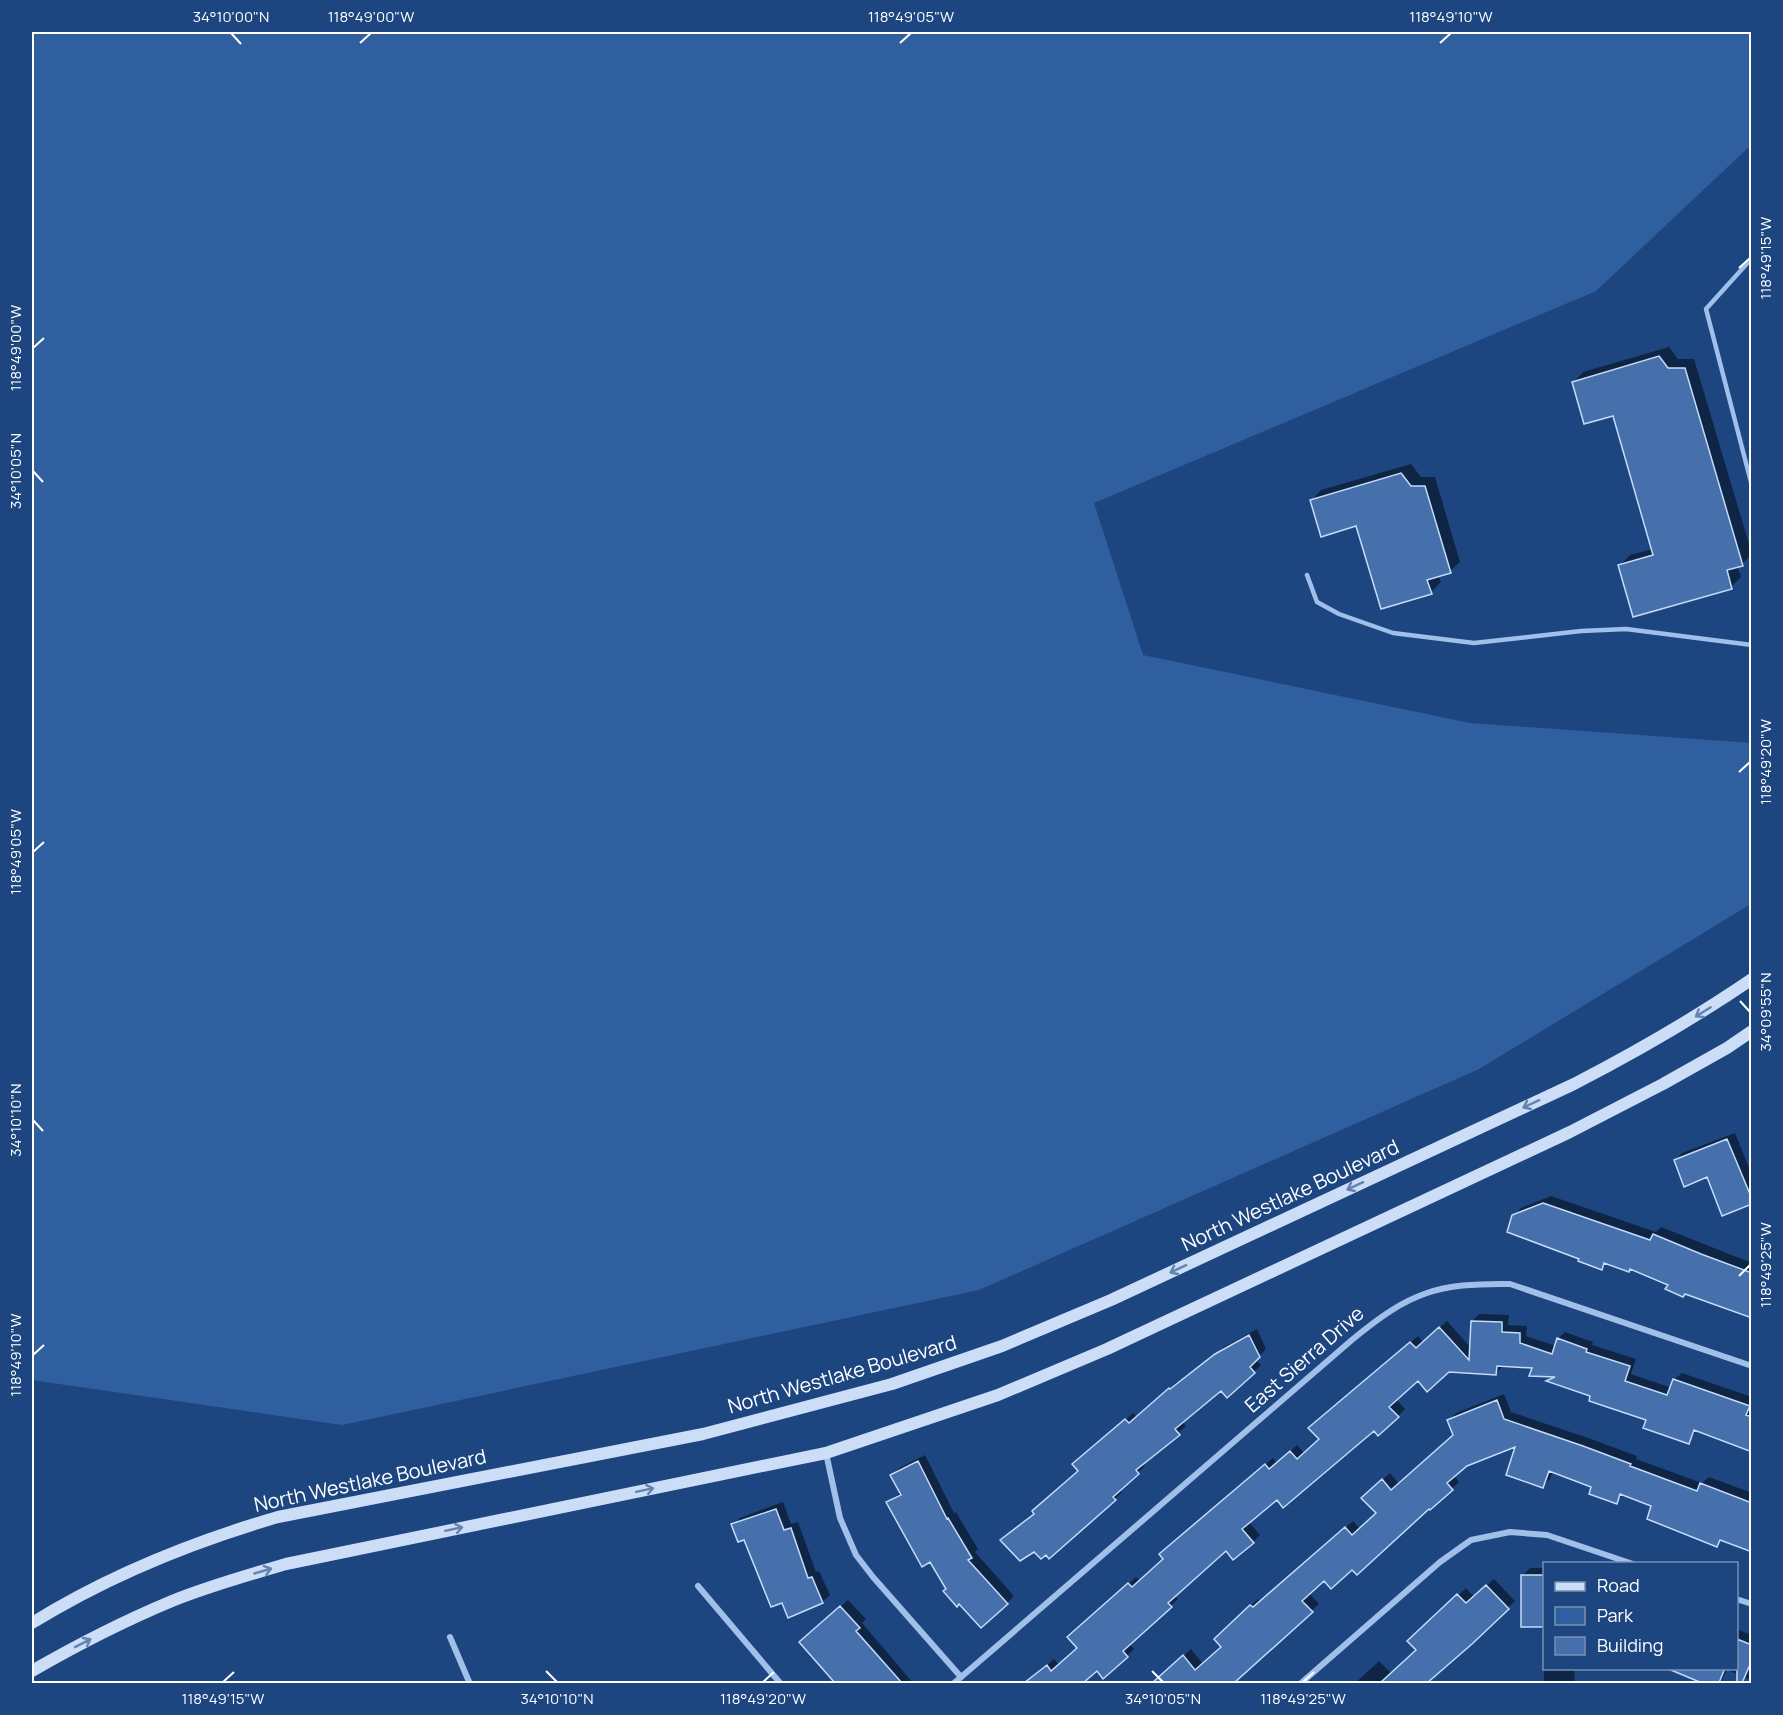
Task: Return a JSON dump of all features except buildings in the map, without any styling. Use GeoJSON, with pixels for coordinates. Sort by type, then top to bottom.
{"type":"FeatureCollection","features":[{"type":"Feature","properties":{"kind":"main road","name":"North Westlake Boulevard"},"geometry":{"type":"LineString","coordinates":[[32,1623],[60,1605],[175,1551],[278,1517],[703,1434],[892,1384],[1002,1346],[1111,1300],[1575,1084],[1705,1011],[1752,979]]}},
{"type":"Feature","properties":{"kind":"main road"},"geometry":{"type":"LineString","coordinates":[[32,1671],[119,1625],[173,1601],[227,1581],[286,1564],[826,1453],[998,1395],[1107,1349],[1570,1132],[1663,1084],[1727,1048],[1752,1031]]}},
{"type":"Feature","properties":{"kind":"street","name":"East Sierra Drive"},"geometry":{"type":"LineString","coordinates":[[953,1683],[1353,1339],[1381,1316],[1413,1297],[1442,1288],[1475,1284],[1510,1284],[1752,1366]]}},
{"type":"Feature","properties":{"kind":"street"},"geometry":{"type":"LineString","coordinates":[[826,1453],[840,1518],[856,1555],[961,1677]]}},
{"type":"Feature","properties":{"kind":"street"},"geometry":{"type":"LineString","coordinates":[[1300,1683],[1440,1562],[1472,1540],[1510,1532],[1547,1534],[1630,1562]]}},
{"type":"Feature","properties":{"kind":"street"},"geometry":{"type":"LineString","coordinates":[[698,1586],[781,1683]]}},
{"type":"Feature","properties":{"kind":"street"},"geometry":{"type":"LineString","coordinates":[[450,1637],[470,1683]]}},
{"type":"Feature","properties":{"kind":"lane"},"geometry":{"type":"LineString","coordinates":[[1752,258],[1706,309],[1752,486]]}},
{"type":"Feature","properties":{"kind":"lane"},"geometry":{"type":"LineString","coordinates":[[1307,575],[1317,602],[1340,614],[1393,633],[1474,643],[1581,631],[1626,629],[1752,645]]}},
{"type":"Feature","properties":{"kind":"green space"},"geometry":{"type":"Polygon","coordinates":[[[32,32],[1751,32],[1751,145],[1596,291],[1094,503],[1143,655],[1470,723],[1751,743],[1751,904],[1479,1069],[979,1290],[342,1425],[32,1380],[32,32]]]}}]}
